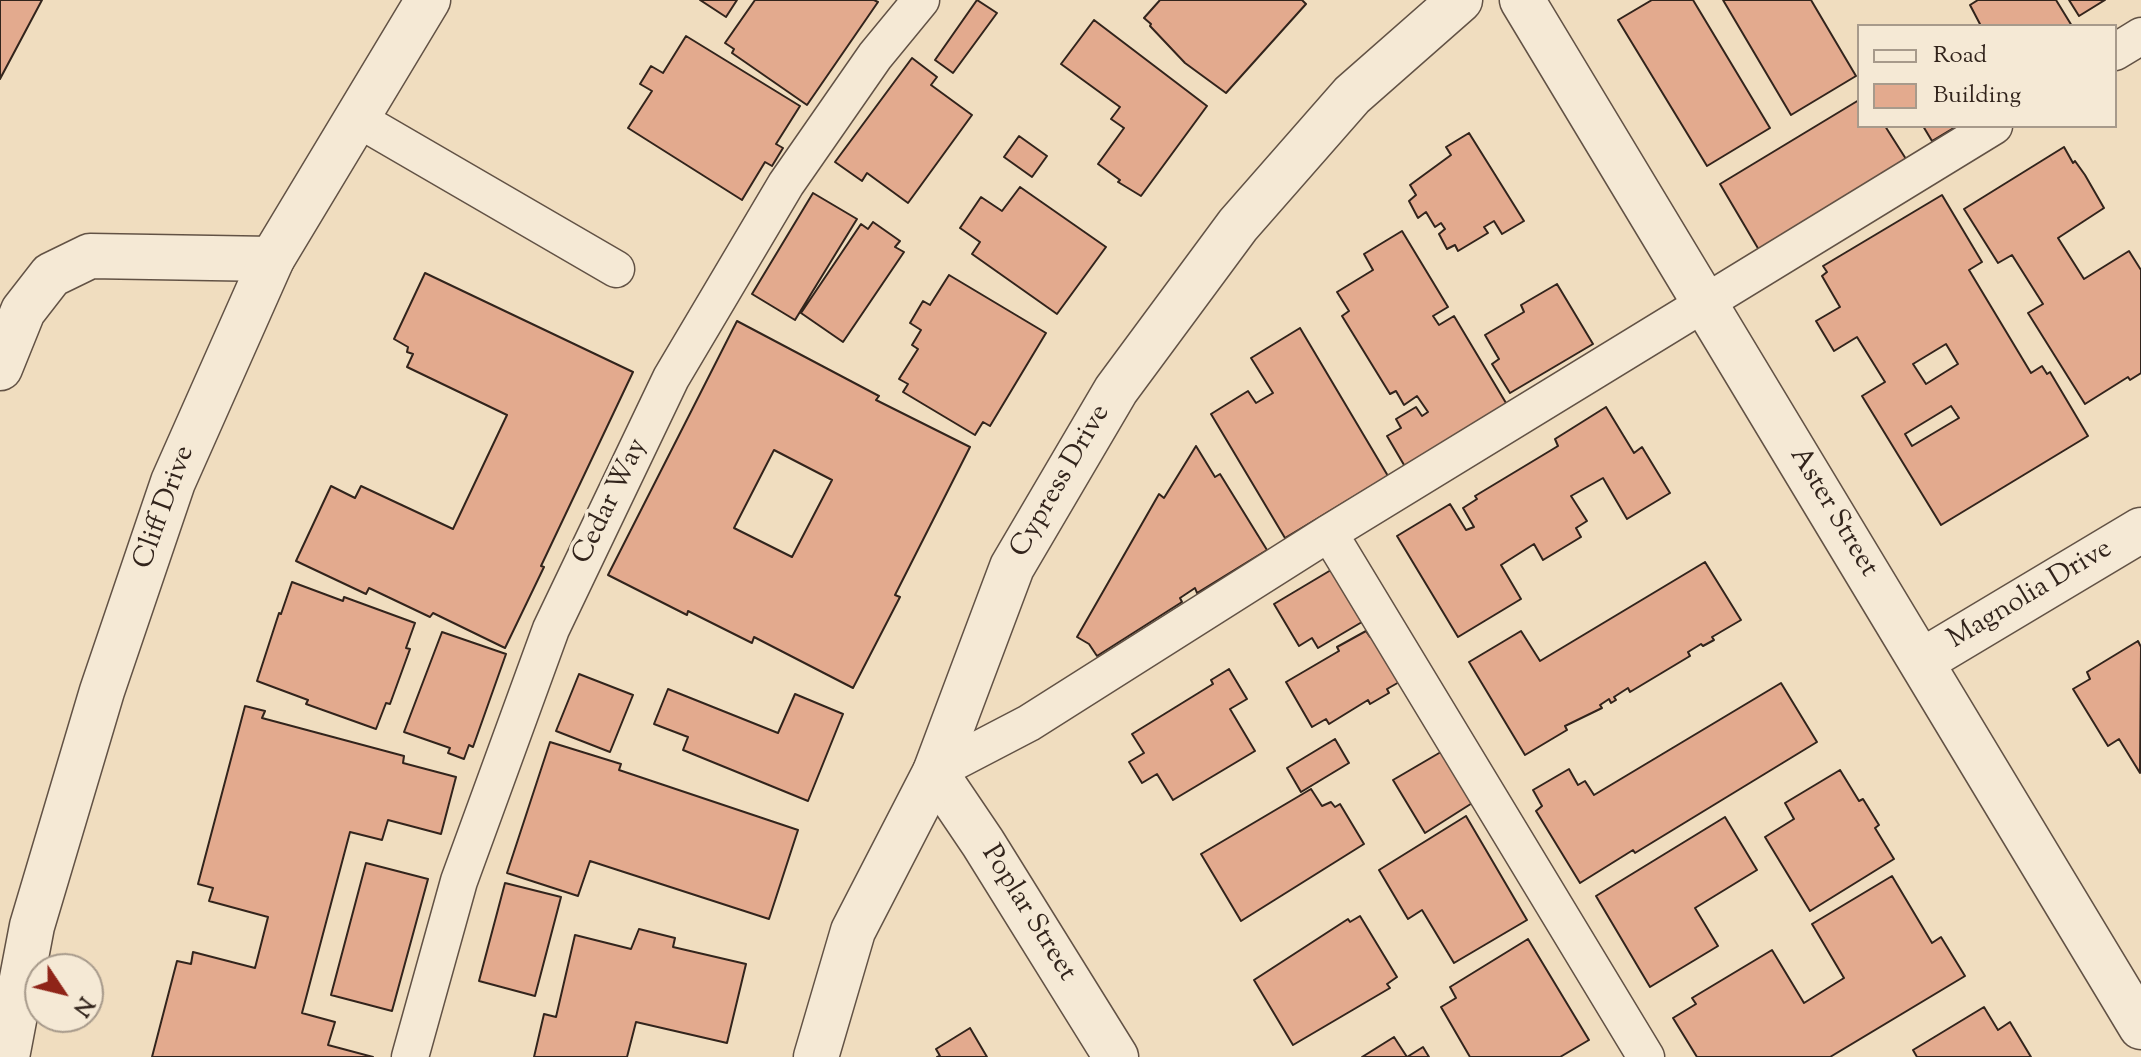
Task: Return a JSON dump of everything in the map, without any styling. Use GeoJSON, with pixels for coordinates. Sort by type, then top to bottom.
{"type":"FeatureCollection","features":[{"type":"Feature","properties":{"kind":"street","name":"Cliff Drive"},"geometry":{"type":"LineString","coordinates":[[7,1057],[32,926],[102,691],[173,482],[272,259],[428,0]]}},
{"type":"Feature","properties":{"kind":"street","name":"Cypress Drive"},"geometry":{"type":"LineString","coordinates":[[816,1057],[853,931],[935,772],[1012,567],[1116,390],[1238,225],[1352,95],[1460,0]]}},
{"type":"Feature","properties":{"kind":"street","name":"Aster Street"},"geometry":{"type":"LineString","coordinates":[[1522,0],[2136,1008]]}},
{"type":"Feature","properties":{"kind":"street"},"geometry":{"type":"LineString","coordinates":[[0,368],[23,311],[51,275],[90,256],[272,259]]}},
{"type":"Feature","properties":{"kind":"street","name":"Magnolia Drive"},"geometry":{"type":"LineString","coordinates":[[1922,661],[2141,530]]}},
{"type":"Feature","properties":{"kind":"street","name":"Poplar Street"},"geometry":{"type":"LineString","coordinates":[[935,772],[983,843],[1116,1057]]}},
{"type":"Feature","properties":{"kind":"lane","name":"Cedar Way"},"geometry":{"type":"LineString","coordinates":[[410,1057],[459,881],[551,629],[665,392],[786,184],[875,56],[921,0]]}},
{"type":"Feature","properties":{"kind":"lane"},"geometry":{"type":"LineString","coordinates":[[2117,51],[2141,36]]}},
{"type":"Feature","properties":{"kind":"lane"},"geometry":{"type":"LineString","coordinates":[[356,118],[616,269]]}},
{"type":"Feature","properties":{"kind":"lane"},"geometry":{"type":"LineString","coordinates":[[935,772],[1029,723],[1329,533],[1991,128]]}},
{"type":"Feature","properties":{"kind":"lane"},"geometry":{"type":"LineString","coordinates":[[1329,533],[1646,1057]]}},
{"type":"Feature","properties":{"kind":"building"},"geometry":{"type":"Polygon","coordinates":[[[0,0],[42,0],[0,79],[0,0]]]}},
{"type":"Feature","properties":{"kind":"building"},"geometry":{"type":"Polygon","coordinates":[[[700,0],[737,0],[726,17],[700,0]]]}},
{"type":"Feature","properties":{"kind":"building"},"geometry":{"type":"Polygon","coordinates":[[[755,0],[878,2],[807,105],[732,53],[734,49],[725,43],[755,0]]]}},
{"type":"Feature","properties":{"kind":"building"},"geometry":{"type":"Polygon","coordinates":[[[977,0],[997,13],[953,73],[935,60],[977,0]]]}},
{"type":"Feature","properties":{"kind":"building"},"geometry":{"type":"Polygon","coordinates":[[[1160,0],[1302,0],[1306,4],[1226,93],[1185,63],[1144,18],[1160,0]]]}},
{"type":"Feature","properties":{"kind":"building"},"geometry":{"type":"Polygon","coordinates":[[[1652,0],[1693,0],[1770,128],[1707,166],[1618,20],[1652,0]]]}},
{"type":"Feature","properties":{"kind":"building"},"geometry":{"type":"Polygon","coordinates":[[[1723,0],[1811,0],[1856,76],[1791,115],[1723,0]]]}},
{"type":"Feature","properties":{"kind":"building"},"geometry":{"type":"Polygon","coordinates":[[[1978,0],[2056,0],[2071,24],[1980,24],[1970,5],[1978,0]]]}},
{"type":"Feature","properties":{"kind":"building"},"geometry":{"type":"Polygon","coordinates":[[[2069,0],[2105,0],[2079,16],[2069,0]]]}},
{"type":"Feature","properties":{"kind":"building"},"geometry":{"type":"Polygon","coordinates":[[[1094,20],[1207,106],[1141,196],[1118,182],[1120,180],[1098,164],[1124,128],[1111,119],[1120,107],[1061,64],[1094,20]]]}},
{"type":"Feature","properties":{"kind":"building"},"geometry":{"type":"Polygon","coordinates":[[[686,36],[800,106],[776,144],[783,148],[772,166],[765,162],[742,200],[628,128],[652,91],[640,84],[651,66],[663,73],[686,36]]]}},
{"type":"Feature","properties":{"kind":"building"},"geometry":{"type":"Polygon","coordinates":[[[912,58],[937,77],[931,85],[972,115],[908,203],[867,173],[862,181],[835,162],[912,58]]]}},
{"type":"Feature","properties":{"kind":"building"},"geometry":{"type":"Polygon","coordinates":[[[1857,101],[1857,128],[1886,128],[1906,159],[1759,250],[1720,184],[1857,101]]]}},
{"type":"Feature","properties":{"kind":"building"},"geometry":{"type":"Polygon","coordinates":[[[1924,128],[1954,128],[1932,141],[1924,128]]]}},
{"type":"Feature","properties":{"kind":"building"},"geometry":{"type":"Polygon","coordinates":[[[1469,133],[1524,221],[1502,234],[1494,221],[1484,227],[1488,233],[1458,251],[1455,245],[1447,249],[1439,234],[1445,229],[1441,223],[1435,227],[1426,212],[1418,218],[1409,201],[1416,195],[1410,185],[1451,155],[1446,147],[1469,133]]]}},
{"type":"Feature","properties":{"kind":"building"},"geometry":{"type":"Polygon","coordinates":[[[1019,136],[1047,156],[1032,177],[1004,157],[1019,136]]]}},
{"type":"Feature","properties":{"kind":"building"},"geometry":{"type":"Polygon","coordinates":[[[2064,147],[2104,208],[2058,238],[2084,279],[2129,251],[2141,270],[2141,373],[2130,380],[2128,377],[2085,404],[2028,313],[2043,304],[2012,255],[1998,263],[1964,209],[2064,147]]]}},
{"type":"Feature","properties":{"kind":"building"},"geometry":{"type":"Polygon","coordinates":[[[1020,187],[1106,247],[1057,314],[972,254],[980,242],[960,228],[981,197],[1002,211],[1020,187]]]}},
{"type":"Feature","properties":{"kind":"building"},"geometry":{"type":"Polygon","coordinates":[[[813,193],[857,219],[795,320],[752,294],[813,193]]]}},
{"type":"Feature","properties":{"kind":"building"},"geometry":{"type":"Polygon","coordinates":[[[1942,195],[1982,262],[1969,270],[2031,373],[2042,366],[2047,374],[2050,372],[2088,436],[1941,525],[1862,396],[1885,382],[1857,337],[1834,351],[1816,321],[1840,307],[1822,276],[1827,272],[1823,266],[1942,195]],[[1946,344],[1913,364],[1926,384],[1958,364],[1946,344]],[[1951,406],[1905,434],[1912,446],[1959,418],[1951,406]]]}},
{"type":"Feature","properties":{"kind":"building"},"geometry":{"type":"Polygon","coordinates":[[[873,222],[900,241],[895,247],[904,252],[843,342],[801,313],[861,224],[868,229],[873,222]]]}},
{"type":"Feature","properties":{"kind":"building"},"geometry":{"type":"Polygon","coordinates":[[[1402,231],[1448,307],[1433,316],[1439,325],[1454,316],[1509,408],[1407,470],[1387,436],[1401,428],[1396,419],[1416,407],[1422,416],[1428,412],[1417,396],[1404,405],[1396,391],[1390,394],[1342,316],[1349,311],[1337,292],[1373,270],[1364,254],[1402,231]]]}},
{"type":"Feature","properties":{"kind":"building"},"geometry":{"type":"Polygon","coordinates":[[[425,273],[633,372],[505,648],[433,613],[430,617],[369,588],[366,594],[296,561],[331,486],[355,498],[361,486],[453,529],[507,415],[407,367],[413,354],[394,339],[425,273]]]}},
{"type":"Feature","properties":{"kind":"building"},"geometry":{"type":"Polygon","coordinates":[[[949,275],[1046,333],[990,426],[983,422],[975,435],[903,392],[908,384],[899,379],[918,349],[912,345],[921,330],[910,323],[923,301],[930,305],[949,275]]]}},
{"type":"Feature","properties":{"kind":"building"},"geometry":{"type":"Polygon","coordinates":[[[1557,284],[1593,344],[1510,393],[1492,364],[1499,359],[1485,335],[1524,312],[1521,305],[1557,284]]]}},
{"type":"Feature","properties":{"kind":"building"},"geometry":{"type":"Polygon","coordinates":[[[737,321],[879,396],[876,400],[970,447],[895,595],[900,597],[853,688],[754,637],[752,643],[688,611],[687,615],[608,575],[737,321]],[[774,450],[734,528],[792,557],[832,480],[774,450]]]}},
{"type":"Feature","properties":{"kind":"building"},"geometry":{"type":"Polygon","coordinates":[[[1300,328],[1388,476],[1285,538],[1211,414],[1248,391],[1256,403],[1273,393],[1251,358],[1300,328]]]}},
{"type":"Feature","properties":{"kind":"building"},"geometry":{"type":"Polygon","coordinates":[[[1606,407],[1634,453],[1642,447],[1670,493],[1627,519],[1603,478],[1571,496],[1587,521],[1576,528],[1581,537],[1543,560],[1534,544],[1501,565],[1521,599],[1458,637],[1397,536],[1450,504],[1466,530],[1474,527],[1463,508],[1477,499],[1475,496],[1558,446],[1555,439],[1606,407]]]}},
{"type":"Feature","properties":{"kind":"building"},"geometry":{"type":"Polygon","coordinates":[[[1196,446],[1215,477],[1220,474],[1267,550],[1197,593],[1195,588],[1180,598],[1182,602],[1097,656],[1089,644],[1077,637],[1159,494],[1164,498],[1196,446]]]}},
{"type":"Feature","properties":{"kind":"building"},"geometry":{"type":"Polygon","coordinates":[[[1705,562],[1741,620],[1712,637],[1714,640],[1688,652],[1690,656],[1630,692],[1628,688],[1614,697],[1616,700],[1611,703],[1609,699],[1600,705],[1602,708],[1565,726],[1567,730],[1525,755],[1469,662],[1521,631],[1540,661],[1705,562]]]}},
{"type":"Feature","properties":{"kind":"building"},"geometry":{"type":"Polygon","coordinates":[[[1331,570],[1362,622],[1318,648],[1312,638],[1299,646],[1274,604],[1331,570]]]}},
{"type":"Feature","properties":{"kind":"building"},"geometry":{"type":"Polygon","coordinates":[[[292,582],[415,623],[406,648],[410,649],[390,704],[386,703],[376,729],[306,704],[308,700],[257,681],[292,582]]]}},
{"type":"Feature","properties":{"kind":"building"},"geometry":{"type":"Polygon","coordinates":[[[1366,631],[1370,637],[1375,635],[1401,681],[1387,689],[1389,693],[1370,704],[1368,700],[1329,724],[1326,719],[1312,727],[1286,682],[1366,631]]]}},
{"type":"Feature","properties":{"kind":"building"},"geometry":{"type":"Polygon","coordinates":[[[442,632],[506,654],[473,747],[469,745],[464,759],[448,753],[450,748],[404,732],[442,632]]]}},
{"type":"Feature","properties":{"kind":"building"},"geometry":{"type":"Polygon","coordinates":[[[2138,641],[2141,647],[2140,773],[2119,739],[2108,746],[2073,689],[2090,679],[2087,672],[2138,641]]]}},
{"type":"Feature","properties":{"kind":"building"},"geometry":{"type":"Polygon","coordinates":[[[1229,669],[1247,699],[1230,709],[1255,751],[1173,800],[1157,774],[1142,783],[1129,762],[1144,753],[1132,734],[1213,684],[1211,680],[1229,669]]]}},
{"type":"Feature","properties":{"kind":"building"},"geometry":{"type":"Polygon","coordinates":[[[579,674],[633,695],[610,752],[556,731],[579,674]]]}},
{"type":"Feature","properties":{"kind":"building"},"geometry":{"type":"Polygon","coordinates":[[[1781,683],[1817,742],[1580,883],[1536,811],[1542,806],[1533,790],[1569,769],[1578,785],[1585,781],[1594,795],[1781,683]]]}},
{"type":"Feature","properties":{"kind":"building"},"geometry":{"type":"Polygon","coordinates":[[[668,689],[778,733],[795,694],[843,714],[808,801],[683,750],[688,737],[654,724],[668,689]]]}},
{"type":"Feature","properties":{"kind":"building"},"geometry":{"type":"Polygon","coordinates":[[[245,706],[265,711],[262,718],[404,756],[403,763],[456,777],[441,834],[388,820],[382,840],[350,832],[302,1013],[335,1022],[328,1045],[373,1057],[152,1057],[177,961],[191,964],[193,952],[255,968],[268,917],[209,901],[213,888],[198,884],[245,706]]]}},
{"type":"Feature","properties":{"kind":"building"},"geometry":{"type":"Polygon","coordinates":[[[1335,739],[1349,763],[1301,792],[1287,768],[1335,739]]]}},
{"type":"Feature","properties":{"kind":"building"},"geometry":{"type":"Polygon","coordinates":[[[550,742],[621,764],[619,770],[798,830],[769,919],[590,861],[578,896],[507,873],[550,742]]]}},
{"type":"Feature","properties":{"kind":"building"},"geometry":{"type":"Polygon","coordinates":[[[1446,749],[1477,800],[1425,833],[1393,780],[1446,749]]]}},
{"type":"Feature","properties":{"kind":"building"},"geometry":{"type":"Polygon","coordinates":[[[1840,770],[1859,801],[1863,799],[1879,825],[1875,828],[1894,859],[1810,911],[1765,837],[1794,819],[1785,803],[1840,770]]]}},
{"type":"Feature","properties":{"kind":"building"},"geometry":{"type":"Polygon","coordinates":[[[1311,789],[1322,806],[1331,802],[1335,807],[1340,804],[1364,844],[1241,921],[1201,854],[1311,789]]]}},
{"type":"Feature","properties":{"kind":"building"},"geometry":{"type":"Polygon","coordinates":[[[1466,816],[1527,920],[1454,963],[1422,910],[1408,919],[1379,870],[1466,816]]]}},
{"type":"Feature","properties":{"kind":"building"},"geometry":{"type":"Polygon","coordinates":[[[1725,817],[1757,870],[1695,908],[1718,946],[1650,987],[1596,896],[1725,817]]]}},
{"type":"Feature","properties":{"kind":"building"},"geometry":{"type":"Polygon","coordinates":[[[366,863],[428,879],[392,1011],[331,995],[366,863]]]}},
{"type":"Feature","properties":{"kind":"building"},"geometry":{"type":"Polygon","coordinates":[[[1892,876],[1932,943],[1941,937],[1965,976],[1830,1057],[1697,1057],[1673,1018],[1696,1004],[1692,998],[1772,950],[1804,1003],[1844,978],[1812,924],[1892,876]]]}},
{"type":"Feature","properties":{"kind":"building"},"geometry":{"type":"Polygon","coordinates":[[[505,883],[561,897],[535,996],[479,981],[505,883]]]}},
{"type":"Feature","properties":{"kind":"building"},"geometry":{"type":"Polygon","coordinates":[[[1360,916],[1397,977],[1387,984],[1390,988],[1293,1045],[1254,980],[1348,919],[1350,922],[1360,916]]]}},
{"type":"Feature","properties":{"kind":"building"},"geometry":{"type":"Polygon","coordinates":[[[639,929],[675,938],[673,947],[746,964],[727,1043],[636,1022],[627,1057],[534,1057],[544,1014],[556,1017],[575,935],[631,949],[639,929]]]}},
{"type":"Feature","properties":{"kind":"building"},"geometry":{"type":"Polygon","coordinates":[[[1528,939],[1589,1040],[1560,1057],[1470,1057],[1441,1007],[1456,998],[1450,987],[1528,939]]]}},
{"type":"Feature","properties":{"kind":"building"},"geometry":{"type":"Polygon","coordinates":[[[1984,1007],[1998,1030],[2010,1022],[2031,1057],[1917,1057],[1913,1050],[1984,1007]]]}},
{"type":"Feature","properties":{"kind":"building"},"geometry":{"type":"Polygon","coordinates":[[[970,1028],[987,1057],[937,1057],[940,1056],[936,1049],[970,1028]]]}},
{"type":"Feature","properties":{"kind":"building"},"geometry":{"type":"Polygon","coordinates":[[[1394,1037],[1407,1057],[1362,1057],[1394,1037]]]}},
{"type":"Feature","properties":{"kind":"building"},"geometry":{"type":"Polygon","coordinates":[[[1423,1047],[1429,1057],[1407,1057],[1423,1047]]]}}]}
